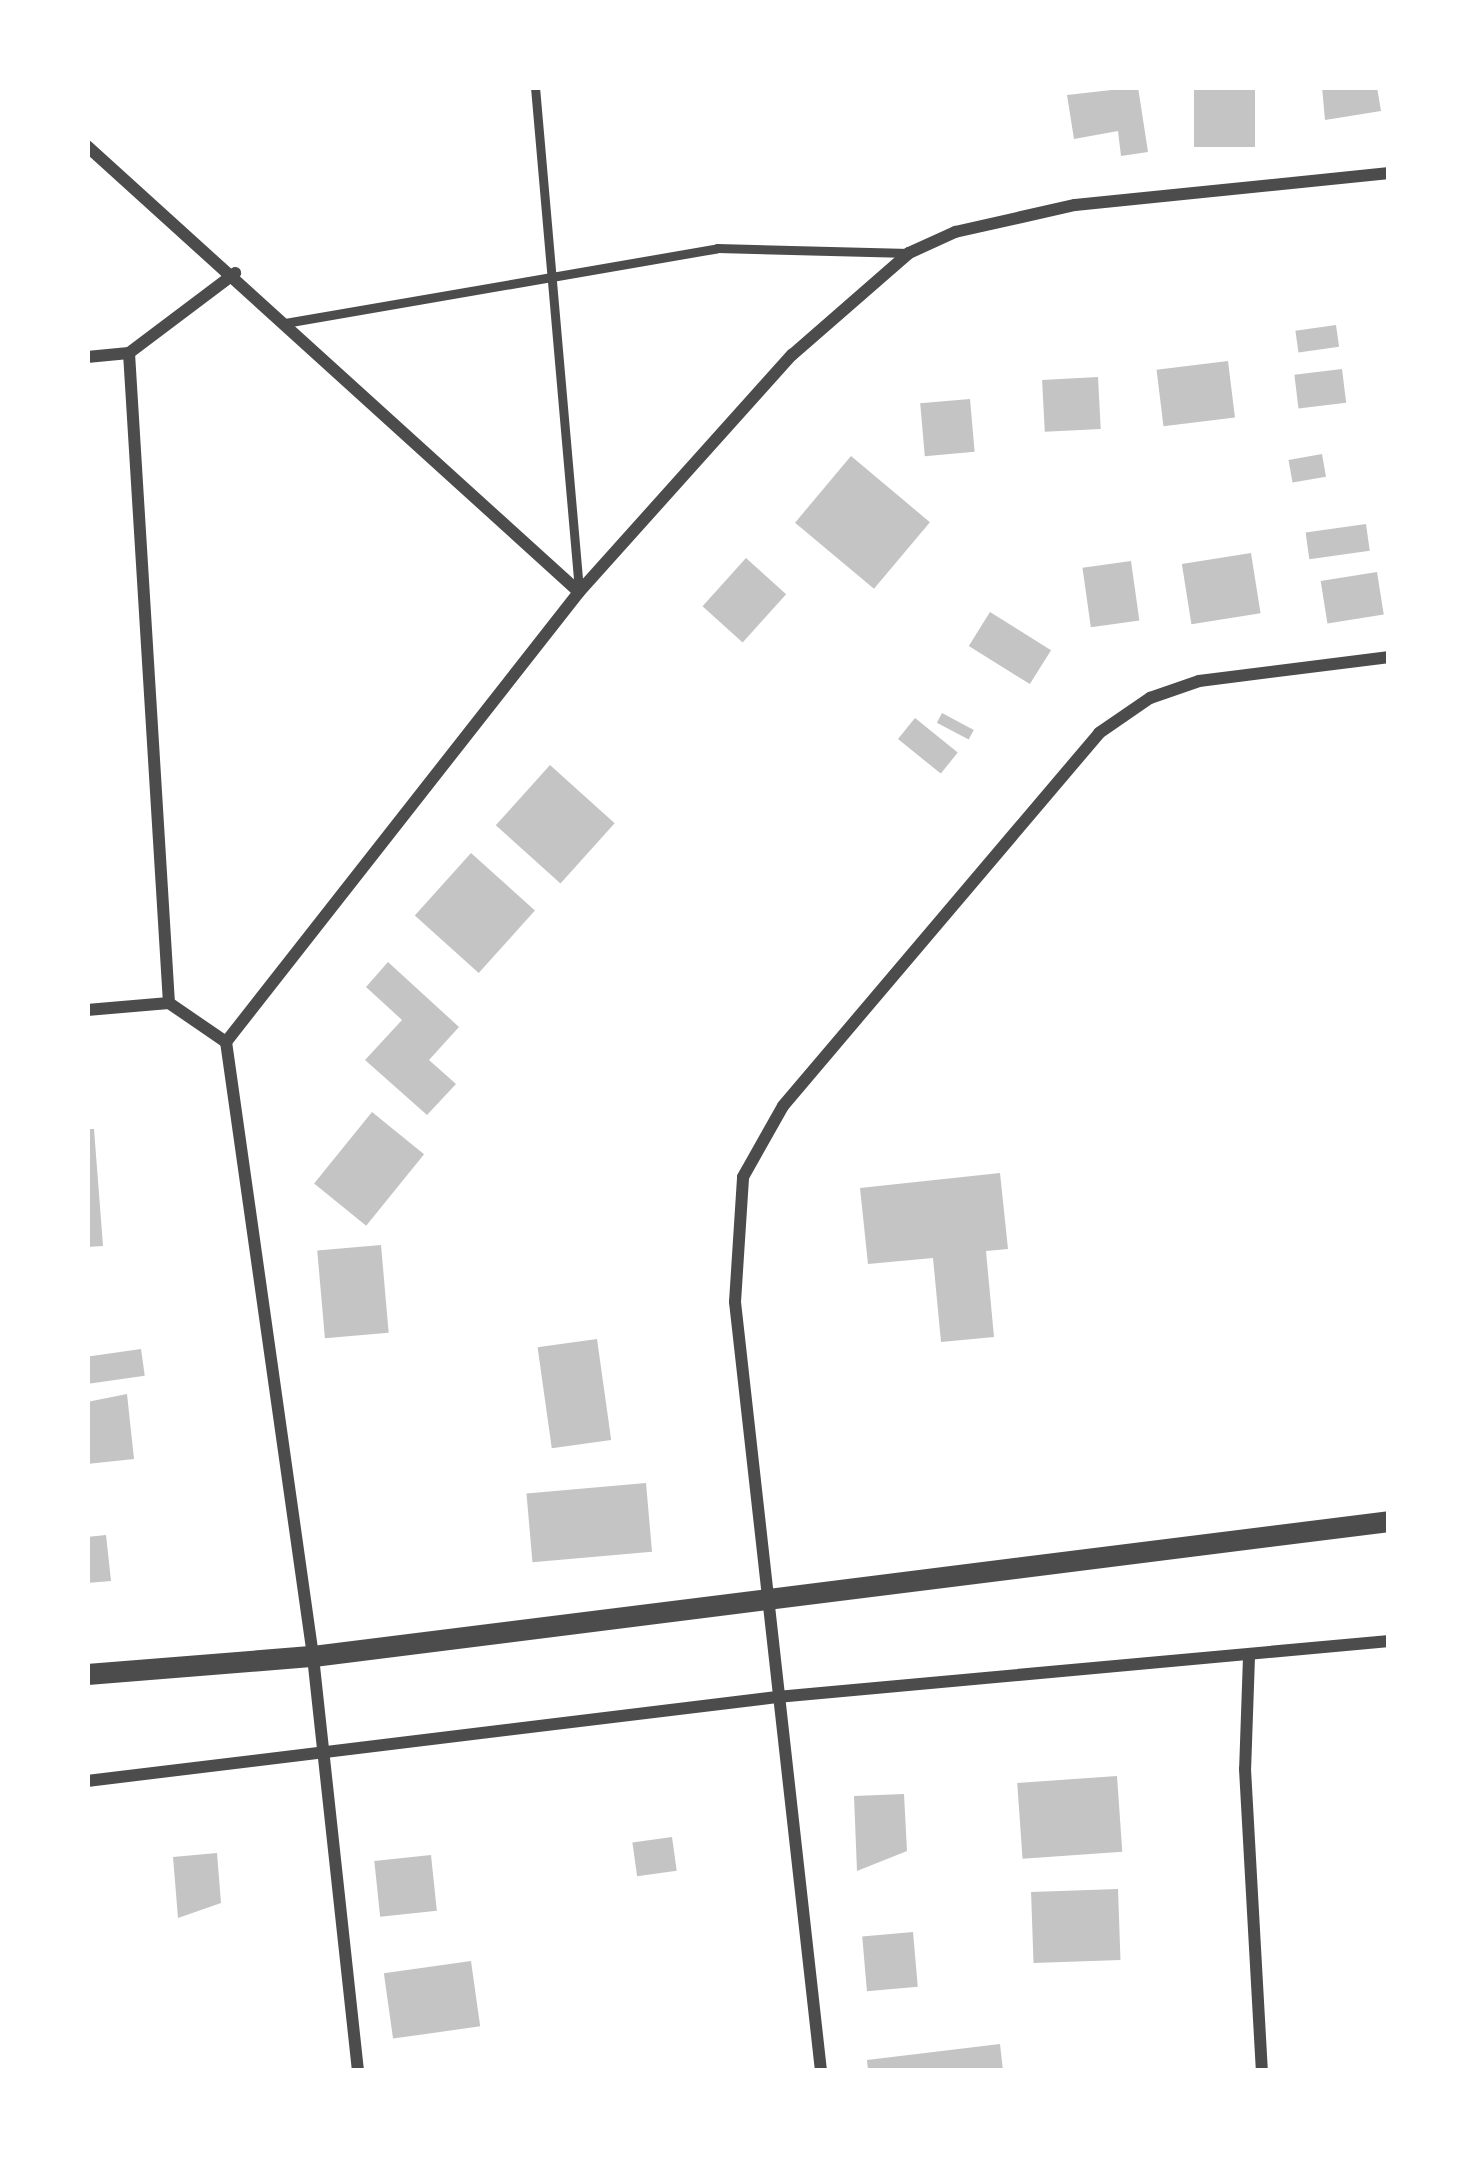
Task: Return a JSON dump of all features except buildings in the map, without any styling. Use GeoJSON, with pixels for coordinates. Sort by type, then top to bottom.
{"type":"FeatureCollection","features":[{"type":"Feature","properties":{"kind":"street"},"geometry":{"type":"LineString","coordinates":[[87,146],[235,273],[579,592]]}},
{"type":"Feature","properties":{"kind":"street"},"geometry":{"type":"LineString","coordinates":[[358,2071],[314,1656],[226,1042],[579,592],[792,355],[909,253],[955,232],[1075,206],[1389,173]]}},
{"type":"Feature","properties":{"kind":"street"},"geometry":{"type":"LineString","coordinates":[[87,357],[130,353],[235,273]]}},
{"type":"Feature","properties":{"kind":"street"},"geometry":{"type":"LineString","coordinates":[[130,353],[170,1003]]}},
{"type":"Feature","properties":{"kind":"street"},"geometry":{"type":"LineString","coordinates":[[821,2071],[764,1594],[735,1302],[743,1177],[783,1106],[1099,734],[1150,698],[1199,681],[1389,657]]}},
{"type":"Feature","properties":{"kind":"street"},"geometry":{"type":"LineString","coordinates":[[87,1010],[170,1003],[226,1042]]}},
{"type":"Feature","properties":{"kind":"street"},"geometry":{"type":"LineString","coordinates":[[87,1675],[314,1656],[764,1594],[1389,1521]]}},
{"type":"Feature","properties":{"kind":"street"},"geometry":{"type":"LineString","coordinates":[[87,1780],[324,1758],[777,1697],[1249,1658],[1389,1641]]}},
{"type":"Feature","properties":{"kind":"street"},"geometry":{"type":"LineString","coordinates":[[1249,1658],[1245,1769],[1262,2071]]}},
{"type":"Feature","properties":{"kind":"lane"},"geometry":{"type":"LineString","coordinates":[[535,87],[548,278],[579,592]]}},
{"type":"Feature","properties":{"kind":"lane"},"geometry":{"type":"LineString","coordinates":[[285,322],[716,248],[909,253]]}}]}
